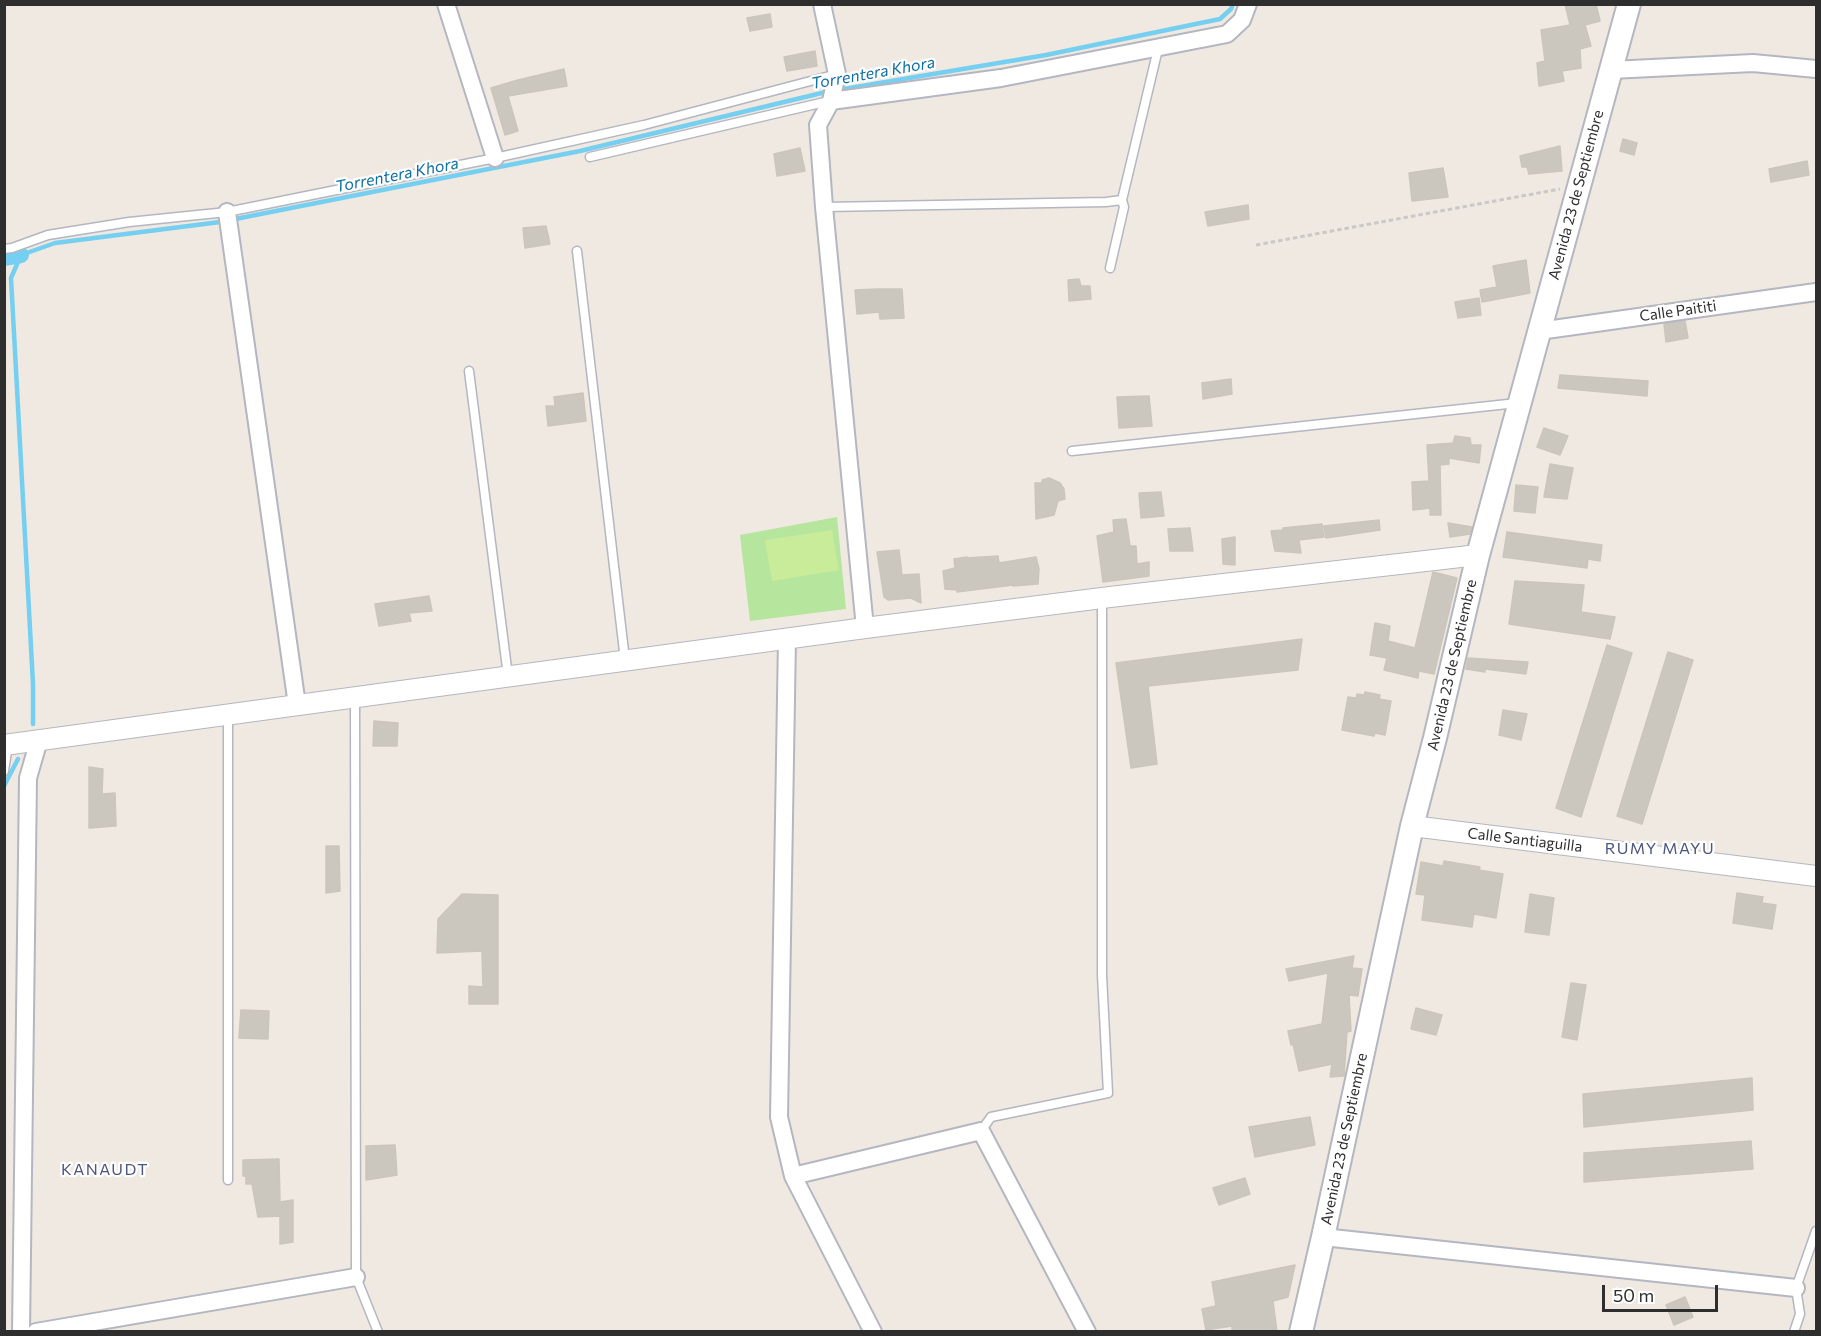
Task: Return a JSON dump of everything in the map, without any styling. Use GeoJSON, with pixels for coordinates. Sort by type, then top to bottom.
{"type":"FeatureCollection","features":[{"type":"Feature","properties":{"kind":"main road","name":"Avenida 23 de Septiembre"},"geometry":{"type":"LineString","coordinates":[[1301,1332],[1412,826],[1478,555],[1629,4]]}},
{"type":"Feature","properties":{"kind":"street"},"geometry":{"type":"LineString","coordinates":[[446,4],[495,158]]}},
{"type":"Feature","properties":{"kind":"street"},"geometry":{"type":"LineString","coordinates":[[822,4],[837,74],[831,101],[818,125],[865,628]]}},
{"type":"Feature","properties":{"kind":"street"},"geometry":{"type":"LineString","coordinates":[[831,101],[1001,78],[1227,34],[1242,20],[1248,4]]}},
{"type":"Feature","properties":{"kind":"street"},"geometry":{"type":"LineString","coordinates":[[1611,70],[1753,63],[1816,69]]}},
{"type":"Feature","properties":{"kind":"street"},"geometry":{"type":"LineString","coordinates":[[227,212],[297,705]]}},
{"type":"Feature","properties":{"kind":"street","name":"Calle Paititi"},"geometry":{"type":"LineString","coordinates":[[1539,331],[1816,292]]}},
{"type":"Feature","properties":{"kind":"street"},"geometry":{"type":"LineString","coordinates":[[6,745],[787,638],[1102,598],[1478,555]]}},
{"type":"Feature","properties":{"kind":"street"},"geometry":{"type":"LineString","coordinates":[[787,638],[779,1117],[793,1176],[873,1332]]}},
{"type":"Feature","properties":{"kind":"street"},"geometry":{"type":"LineString","coordinates":[[21,1332],[28,778],[39,740]]}},
{"type":"Feature","properties":{"kind":"street","name":"Calle Santiaguilla"},"geometry":{"type":"LineString","coordinates":[[1412,826],[1816,876]]}},
{"type":"Feature","properties":{"kind":"street"},"geometry":{"type":"LineString","coordinates":[[793,1176],[981,1131],[1087,1332]]}},
{"type":"Feature","properties":{"kind":"street"},"geometry":{"type":"LineString","coordinates":[[1323,1237],[1796,1288]]}},
{"type":"Feature","properties":{"kind":"street"},"geometry":{"type":"LineString","coordinates":[[36,1332],[356,1277]]}},
{"type":"Feature","properties":{"kind":"lane"},"geometry":{"type":"LineString","coordinates":[[1110,268],[1124,207],[1122,200],[1158,49]]}},
{"type":"Feature","properties":{"kind":"lane"},"geometry":{"type":"LineString","coordinates":[[4,249],[48,236],[129,222],[227,212],[495,158],[644,125],[837,74]]}},
{"type":"Feature","properties":{"kind":"lane"},"geometry":{"type":"LineString","coordinates":[[590,157],[831,101]]}},
{"type":"Feature","properties":{"kind":"lane"},"geometry":{"type":"LineString","coordinates":[[824,207],[1122,200]]}},
{"type":"Feature","properties":{"kind":"lane"},"geometry":{"type":"LineString","coordinates":[[577,251],[625,660]]}},
{"type":"Feature","properties":{"kind":"lane"},"geometry":{"type":"LineString","coordinates":[[469,371],[508,676]]}},
{"type":"Feature","properties":{"kind":"lane"},"geometry":{"type":"LineString","coordinates":[[1072,451],[1520,402]]}},
{"type":"Feature","properties":{"kind":"lane"},"geometry":{"type":"LineString","coordinates":[[981,1131],[991,1117],[1108,1093],[1102,975],[1102,598]]}},
{"type":"Feature","properties":{"kind":"lane"},"geometry":{"type":"LineString","coordinates":[[355,697],[356,1277],[378,1332]]}},
{"type":"Feature","properties":{"kind":"lane"},"geometry":{"type":"LineString","coordinates":[[228,714],[228,1180]]}},
{"type":"Feature","properties":{"kind":"lane"},"geometry":{"type":"LineString","coordinates":[[4,771],[6,745]]}},
{"type":"Feature","properties":{"kind":"lane"},"geometry":{"type":"LineString","coordinates":[[1794,1332],[1800,1314],[1796,1288],[1816,1231]]}},
{"type":"Feature","properties":{"kind":"path"},"geometry":{"type":"LineString","coordinates":[[1256,245],[1579,185]]}},
{"type":"Feature","properties":{"kind":"green space"},"geometry":{"type":"Polygon","coordinates":[[[837,517],[846,609],[750,621],[740,535],[837,517]]]}},
{"type":"Feature","properties":{"kind":"green space"},"geometry":{"type":"Polygon","coordinates":[[[832,530],[839,570],[772,581],[765,540],[832,530]]]}},
{"type":"Feature","properties":{"kind":"building"},"geometry":{"type":"Polygon","coordinates":[[[1565,4],[1596,4],[1600,21],[1585,25],[1591,46],[1580,49],[1581,68],[1562,71],[1564,81],[1539,86],[1537,63],[1545,61],[1541,30],[1570,25],[1565,4]]]}},
{"type":"Feature","properties":{"kind":"building"},"geometry":{"type":"Polygon","coordinates":[[[770,14],[772,27],[750,31],[747,18],[770,14]]]}},
{"type":"Feature","properties":{"kind":"building"},"geometry":{"type":"Polygon","coordinates":[[[815,51],[817,66],[787,71],[784,57],[815,51]]]}},
{"type":"Feature","properties":{"kind":"building"},"geometry":{"type":"Polygon","coordinates":[[[564,69],[567,86],[508,96],[518,131],[505,135],[491,88],[564,69]]]}},
{"type":"Feature","properties":{"kind":"building"},"geometry":{"type":"Polygon","coordinates":[[[1623,139],[1637,143],[1634,155],[1620,151],[1623,139]]]}},
{"type":"Feature","properties":{"kind":"building"},"geometry":{"type":"Polygon","coordinates":[[[1560,146],[1562,171],[1529,174],[1527,167],[1522,167],[1520,156],[1560,146]]]}},
{"type":"Feature","properties":{"kind":"building"},"geometry":{"type":"Polygon","coordinates":[[[800,148],[805,171],[777,176],[774,154],[800,148]]]}},
{"type":"Feature","properties":{"kind":"building"},"geometry":{"type":"Polygon","coordinates":[[[1807,161],[1809,175],[1771,182],[1769,169],[1807,161]]]}},
{"type":"Feature","properties":{"kind":"building"},"geometry":{"type":"Polygon","coordinates":[[[1443,168],[1448,197],[1412,201],[1409,173],[1443,168]]]}},
{"type":"Feature","properties":{"kind":"building"},"geometry":{"type":"Polygon","coordinates":[[[1248,205],[1249,219],[1208,226],[1205,212],[1248,205]]]}},
{"type":"Feature","properties":{"kind":"building"},"geometry":{"type":"Polygon","coordinates":[[[546,226],[550,244],[525,248],[523,228],[546,226]]]}},
{"type":"Feature","properties":{"kind":"building"},"geometry":{"type":"Polygon","coordinates":[[[1526,260],[1530,293],[1482,302],[1480,290],[1497,287],[1493,266],[1526,260]]]}},
{"type":"Feature","properties":{"kind":"building"},"geometry":{"type":"Polygon","coordinates":[[[1079,279],[1081,286],[1090,286],[1091,299],[1069,301],[1068,280],[1079,279]]]}},
{"type":"Feature","properties":{"kind":"building"},"geometry":{"type":"Polygon","coordinates":[[[902,289],[904,318],[880,319],[879,312],[857,314],[855,290],[902,289]]]}},
{"type":"Feature","properties":{"kind":"building"},"geometry":{"type":"Polygon","coordinates":[[[1479,298],[1481,315],[1458,318],[1455,302],[1479,298]]]}},
{"type":"Feature","properties":{"kind":"building"},"geometry":{"type":"Polygon","coordinates":[[[1685,321],[1688,338],[1666,342],[1664,324],[1685,321]]]}},
{"type":"Feature","properties":{"kind":"building"},"geometry":{"type":"Polygon","coordinates":[[[1560,375],[1648,381],[1647,396],[1558,388],[1560,375]]]}},
{"type":"Feature","properties":{"kind":"building"},"geometry":{"type":"Polygon","coordinates":[[[1231,379],[1232,394],[1203,399],[1202,383],[1231,379]]]}},
{"type":"Feature","properties":{"kind":"building"},"geometry":{"type":"Polygon","coordinates":[[[583,393],[586,421],[548,426],[546,406],[555,406],[554,397],[583,393]]]}},
{"type":"Feature","properties":{"kind":"building"},"geometry":{"type":"Polygon","coordinates":[[[1149,396],[1152,426],[1119,428],[1117,397],[1149,396]]]}},
{"type":"Feature","properties":{"kind":"building"},"geometry":{"type":"Polygon","coordinates":[[[1544,428],[1568,436],[1560,455],[1537,447],[1544,428]]]}},
{"type":"Feature","properties":{"kind":"building"},"geometry":{"type":"Polygon","coordinates":[[[1455,436],[1470,438],[1471,445],[1481,445],[1479,463],[1449,458],[1449,464],[1440,465],[1441,515],[1430,515],[1430,508],[1413,510],[1412,482],[1429,481],[1427,445],[1453,443],[1455,436]]]}},
{"type":"Feature","properties":{"kind":"building"},"geometry":{"type":"Polygon","coordinates":[[[1550,464],[1573,468],[1567,499],[1544,497],[1550,464]]]}},
{"type":"Feature","properties":{"kind":"building"},"geometry":{"type":"Polygon","coordinates":[[[1049,478],[1060,483],[1064,489],[1065,499],[1058,501],[1054,515],[1036,519],[1035,483],[1042,483],[1042,480],[1049,478]]]}},
{"type":"Feature","properties":{"kind":"building"},"geometry":{"type":"Polygon","coordinates":[[[1516,485],[1538,487],[1535,513],[1514,511],[1516,485]]]}},
{"type":"Feature","properties":{"kind":"building"},"geometry":{"type":"Polygon","coordinates":[[[1161,492],[1164,516],[1141,518],[1139,493],[1161,492]]]}},
{"type":"Feature","properties":{"kind":"building"},"geometry":{"type":"Polygon","coordinates":[[[1126,519],[1130,546],[1136,546],[1137,564],[1149,562],[1149,576],[1103,582],[1097,536],[1114,532],[1113,520],[1126,519]]]}},
{"type":"Feature","properties":{"kind":"building"},"geometry":{"type":"Polygon","coordinates":[[[1379,520],[1380,530],[1326,538],[1324,526],[1379,520]]]}},
{"type":"Feature","properties":{"kind":"building"},"geometry":{"type":"Polygon","coordinates":[[[1448,523],[1472,527],[1470,534],[1450,537],[1448,523]]]}},
{"type":"Feature","properties":{"kind":"building"},"geometry":{"type":"Polygon","coordinates":[[[1322,524],[1324,537],[1299,540],[1301,553],[1275,551],[1271,531],[1322,524]]]}},
{"type":"Feature","properties":{"kind":"building"},"geometry":{"type":"Polygon","coordinates":[[[1190,528],[1193,551],[1170,551],[1168,529],[1190,528]]]}},
{"type":"Feature","properties":{"kind":"building"},"geometry":{"type":"Polygon","coordinates":[[[1507,532],[1602,545],[1600,561],[1588,559],[1587,568],[1503,557],[1507,532]]]}},
{"type":"Feature","properties":{"kind":"building"},"geometry":{"type":"Polygon","coordinates":[[[1235,537],[1235,565],[1223,564],[1222,539],[1235,537]]]}},
{"type":"Feature","properties":{"kind":"building"},"geometry":{"type":"Polygon","coordinates":[[[899,550],[902,575],[919,574],[921,603],[911,598],[888,600],[884,597],[877,552],[899,550]]]}},
{"type":"Feature","properties":{"kind":"building"},"geometry":{"type":"Polygon","coordinates":[[[998,556],[999,563],[1036,557],[1039,569],[1038,584],[957,592],[957,590],[945,589],[943,571],[955,568],[954,559],[998,556]]]}},
{"type":"Feature","properties":{"kind":"building"},"geometry":{"type":"Polygon","coordinates":[[[1433,572],[1457,578],[1434,674],[1419,671],[1418,678],[1384,670],[1387,658],[1370,655],[1375,623],[1390,626],[1388,641],[1415,648],[1433,572]]]}},
{"type":"Feature","properties":{"kind":"building"},"geometry":{"type":"Polygon","coordinates":[[[1515,581],[1584,585],[1581,612],[1615,617],[1610,639],[1509,624],[1515,581]]]}},
{"type":"Feature","properties":{"kind":"building"},"geometry":{"type":"Polygon","coordinates":[[[429,596],[432,611],[409,613],[411,621],[379,626],[375,604],[429,596]]]}},
{"type":"Feature","properties":{"kind":"building"},"geometry":{"type":"Polygon","coordinates":[[[1302,639],[1298,670],[1148,686],[1157,764],[1131,768],[1116,663],[1302,639]]]}},
{"type":"Feature","properties":{"kind":"building"},"geometry":{"type":"Polygon","coordinates":[[[1607,645],[1632,653],[1581,817],[1556,808],[1607,645]]]}},
{"type":"Feature","properties":{"kind":"building"},"geometry":{"type":"Polygon","coordinates":[[[1668,652],[1693,660],[1642,824],[1617,816],[1668,652]]]}},
{"type":"Feature","properties":{"kind":"building"},"geometry":{"type":"Polygon","coordinates":[[[1468,658],[1528,662],[1526,674],[1466,669],[1468,658]]]}},
{"type":"Feature","properties":{"kind":"building"},"geometry":{"type":"Polygon","coordinates":[[[1365,692],[1380,695],[1379,699],[1391,701],[1385,735],[1375,733],[1374,736],[1342,730],[1348,697],[1356,698],[1357,694],[1364,695],[1365,692]]]}},
{"type":"Feature","properties":{"kind":"building"},"geometry":{"type":"Polygon","coordinates":[[[1503,710],[1527,714],[1521,740],[1499,735],[1503,710]]]}},
{"type":"Feature","properties":{"kind":"building"},"geometry":{"type":"Polygon","coordinates":[[[374,721],[398,723],[397,746],[373,746],[374,721]]]}},
{"type":"Feature","properties":{"kind":"building"},"geometry":{"type":"Polygon","coordinates":[[[89,767],[103,769],[102,794],[115,793],[116,826],[89,828],[89,767]]]}},
{"type":"Feature","properties":{"kind":"building"},"geometry":{"type":"Polygon","coordinates":[[[326,846],[339,846],[340,891],[326,893],[326,846]]]}},
{"type":"Feature","properties":{"kind":"building"},"geometry":{"type":"Polygon","coordinates":[[[1444,861],[1480,867],[1479,870],[1503,874],[1496,918],[1474,914],[1472,927],[1422,920],[1425,895],[1416,894],[1421,862],[1443,866],[1444,861]]]}},
{"type":"Feature","properties":{"kind":"building"},"geometry":{"type":"Polygon","coordinates":[[[1737,893],[1763,897],[1762,903],[1776,905],[1772,929],[1733,923],[1737,893]]]}},
{"type":"Feature","properties":{"kind":"building"},"geometry":{"type":"Polygon","coordinates":[[[462,894],[498,895],[498,1004],[469,1004],[469,986],[483,987],[482,951],[437,953],[438,919],[462,894]]]}},
{"type":"Feature","properties":{"kind":"building"},"geometry":{"type":"Polygon","coordinates":[[[1530,894],[1554,898],[1549,935],[1525,932],[1530,894]]]}},
{"type":"Feature","properties":{"kind":"building"},"geometry":{"type":"Polygon","coordinates":[[[1354,956],[1352,968],[1362,969],[1358,996],[1349,995],[1351,1031],[1347,1032],[1344,1076],[1330,1077],[1332,1064],[1299,1071],[1288,1031],[1322,1024],[1328,973],[1289,981],[1286,969],[1354,956]]]}},
{"type":"Feature","properties":{"kind":"building"},"geometry":{"type":"Polygon","coordinates":[[[1571,983],[1586,985],[1577,1040],[1562,1037],[1571,983]]]}},
{"type":"Feature","properties":{"kind":"building"},"geometry":{"type":"Polygon","coordinates":[[[1416,1008],[1442,1015],[1436,1035],[1411,1029],[1416,1008]]]}},
{"type":"Feature","properties":{"kind":"building"},"geometry":{"type":"Polygon","coordinates":[[[241,1010],[269,1011],[268,1039],[239,1038],[241,1010]]]}},
{"type":"Feature","properties":{"kind":"building"},"geometry":{"type":"Polygon","coordinates":[[[1752,1078],[1753,1110],[1584,1127],[1583,1094],[1752,1078]]]}},
{"type":"Feature","properties":{"kind":"building"},"geometry":{"type":"Polygon","coordinates":[[[1310,1117],[1315,1145],[1255,1157],[1249,1127],[1310,1117]]]}},
{"type":"Feature","properties":{"kind":"building"},"geometry":{"type":"Polygon","coordinates":[[[1751,1141],[1753,1169],[1584,1182],[1584,1153],[1751,1141]]]}},
{"type":"Feature","properties":{"kind":"building"},"geometry":{"type":"Polygon","coordinates":[[[395,1145],[397,1175],[366,1180],[366,1146],[395,1145]]]}},
{"type":"Feature","properties":{"kind":"building"},"geometry":{"type":"Polygon","coordinates":[[[279,1159],[280,1202],[293,1200],[293,1242],[280,1244],[280,1216],[258,1217],[252,1184],[246,1184],[246,1176],[243,1176],[243,1160],[279,1159]]]}},
{"type":"Feature","properties":{"kind":"building"},"geometry":{"type":"Polygon","coordinates":[[[1245,1178],[1250,1194],[1219,1205],[1213,1188],[1245,1178]]]}},
{"type":"Feature","properties":{"kind":"building"},"geometry":{"type":"Polygon","coordinates":[[[1295,1265],[1288,1297],[1273,1301],[1277,1332],[1232,1332],[1232,1326],[1206,1330],[1202,1309],[1216,1306],[1212,1282],[1295,1265]]]}},
{"type":"Feature","properties":{"kind":"building"},"geometry":{"type":"Polygon","coordinates":[[[1685,1297],[1693,1317],[1674,1325],[1666,1305],[1685,1297]]]}},
{"type":"Feature","properties":{"kind":"waterway","name":"Torrentera Khora"},"geometry":{"type":"LineString","coordinates":[[838,90],[1046,55],[1220,19],[1233,4]]}},
{"type":"Feature","properties":{"kind":"waterway","name":"Torrentera Khora"},"geometry":{"type":"LineString","coordinates":[[33,724],[33,684],[11,278],[21,255],[55,243],[220,222],[580,151],[830,91]]}},
{"type":"Feature","properties":{"kind":"waterway"},"geometry":{"type":"LineString","coordinates":[[4,258],[21,255]]}},
{"type":"Feature","properties":{"kind":"waterway","name":"Torrentera Khora"},"geometry":{"type":"LineString","coordinates":[[4,786],[18,759]]}},
{"type":"Feature","properties":{"kind":"district","name":"RUMY MAYU"},"geometry":{"type":"Point","coordinates":[1660,849]}},
{"type":"Feature","properties":{"kind":"district","name":"KANAUDT"},"geometry":{"type":"Point","coordinates":[105,1170]}}]}
